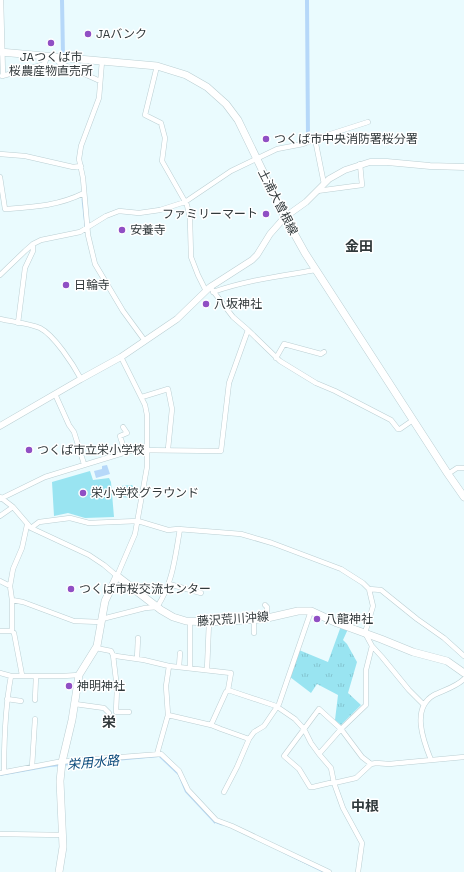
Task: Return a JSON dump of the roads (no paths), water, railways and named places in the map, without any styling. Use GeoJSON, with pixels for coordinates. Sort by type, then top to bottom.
{"type":"FeatureCollection","features":[{"type":"Feature","properties":{"kind":"main road","name":"土浦大曽根線"},"geometry":{"type":"LineString","coordinates":[[1,52],[157,66],[186,75],[207,87],[218,96],[238,120],[285,217],[316,270],[464,497]]}},
{"type":"Feature","properties":{"kind":"main road","name":"藤沢荒川沖線"},"geometry":{"type":"LineString","coordinates":[[117,576],[157,607],[173,617],[190,622],[254,620],[298,611],[311,611],[337,623],[413,652],[447,660],[464,674]]}},
{"type":"Feature","properties":{"kind":"main road"},"geometry":{"type":"LineString","coordinates":[[59,872],[63,847],[60,781],[62,762],[80,675],[96,648],[105,601],[117,576]]}},
{"type":"Feature","properties":{"kind":"street"},"geometry":{"type":"LineString","coordinates":[[1,0],[2,76],[42,65],[50,56],[60,63],[100,81]]}},
{"type":"Feature","properties":{"kind":"street"},"geometry":{"type":"LineString","coordinates":[[102,61],[98,98],[79,154],[88,235],[95,264],[123,311],[145,341]]}},
{"type":"Feature","properties":{"kind":"street"},"geometry":{"type":"LineString","coordinates":[[157,66],[145,115],[161,123],[165,138],[162,161],[187,205],[190,219],[191,256],[198,275],[233,317],[276,358],[295,371],[391,420],[398,429],[413,420]]}},
{"type":"Feature","properties":{"kind":"street"},"geometry":{"type":"LineString","coordinates":[[0,275],[33,244],[41,240],[80,232],[106,216],[119,211],[139,213],[160,210],[185,202],[201,190],[232,171],[278,149],[303,144],[368,122]]}},
{"type":"Feature","properties":{"kind":"street"},"geometry":{"type":"LineString","coordinates":[[315,139],[324,184]]}},
{"type":"Feature","properties":{"kind":"street"},"geometry":{"type":"LineString","coordinates":[[0,154],[25,156],[73,166],[81,166]]}},
{"type":"Feature","properties":{"kind":"street"},"geometry":{"type":"LineString","coordinates":[[0,426],[121,357],[183,314],[210,290],[252,260],[257,255],[270,234],[285,217],[306,202],[324,184],[336,175],[360,164],[370,162],[464,167]]}},
{"type":"Feature","properties":{"kind":"street"},"geometry":{"type":"LineString","coordinates":[[317,191],[362,185],[360,164]]}},
{"type":"Feature","properties":{"kind":"street"},"geometry":{"type":"LineString","coordinates":[[0,177],[5,209],[56,204],[70,200],[84,193]]}},
{"type":"Feature","properties":{"kind":"street"},"geometry":{"type":"LineString","coordinates":[[18,323],[25,268],[33,251],[33,244]]}},
{"type":"Feature","properties":{"kind":"street"},"geometry":{"type":"LineString","coordinates":[[210,290],[271,276],[316,270]]}},
{"type":"Feature","properties":{"kind":"street"},"geometry":{"type":"LineString","coordinates":[[0,319],[39,328],[47,333],[67,357],[81,379]]}},
{"type":"Feature","properties":{"kind":"street"},"geometry":{"type":"LineString","coordinates":[[0,498],[45,477],[133,450],[221,451],[229,383],[248,330]]}},
{"type":"Feature","properties":{"kind":"street"},"geometry":{"type":"LineString","coordinates":[[276,358],[284,344],[321,354],[324,352]]}},
{"type":"Feature","properties":{"kind":"street"},"geometry":{"type":"LineString","coordinates":[[0,498],[13,507],[29,526],[89,555],[117,576],[131,547],[138,521],[147,468],[146,405],[121,357]]}},
{"type":"Feature","properties":{"kind":"street"},"geometry":{"type":"LineString","coordinates":[[142,397],[168,389],[172,409],[168,450]]}},
{"type":"Feature","properties":{"kind":"street"},"geometry":{"type":"LineString","coordinates":[[55,394],[69,425],[74,432],[84,464]]}},
{"type":"Feature","properties":{"kind":"street"},"geometry":{"type":"LineString","coordinates":[[123,427],[127,433],[120,436],[125,452]]}},
{"type":"Feature","properties":{"kind":"street"},"geometry":{"type":"LineString","coordinates":[[448,474],[457,468],[464,468]]}},
{"type":"Feature","properties":{"kind":"street"},"geometry":{"type":"LineString","coordinates":[[0,516],[13,507]]}},
{"type":"Feature","properties":{"kind":"street"},"geometry":{"type":"LineString","coordinates":[[29,526],[39,522],[70,518],[89,524],[138,521],[168,530],[180,529],[241,534],[272,543],[341,569],[363,583],[369,589],[373,606],[365,633],[372,646],[408,690],[424,705]]}},
{"type":"Feature","properties":{"kind":"street"},"geometry":{"type":"LineString","coordinates":[[22,675],[14,633],[12,631],[12,600],[10,586],[13,569],[29,526]]}},
{"type":"Feature","properties":{"kind":"street"},"geometry":{"type":"LineString","coordinates":[[12,600],[23,602],[74,621],[101,621],[145,608],[157,607],[169,584],[174,570],[180,529]]}},
{"type":"Feature","properties":{"kind":"street"},"geometry":{"type":"LineString","coordinates":[[0,581],[10,586]]}},
{"type":"Feature","properties":{"kind":"street"},"geometry":{"type":"LineString","coordinates":[[169,584],[201,593]]}},
{"type":"Feature","properties":{"kind":"street"},"geometry":{"type":"LineString","coordinates":[[369,589],[381,590],[417,619],[444,638],[464,656]]}},
{"type":"Feature","properties":{"kind":"street"},"geometry":{"type":"LineString","coordinates":[[265,605],[267,607],[267,618]]}},
{"type":"Feature","properties":{"kind":"street"},"geometry":{"type":"LineString","coordinates":[[224,792],[249,740],[254,732],[264,726],[278,704],[311,611]]}},
{"type":"Feature","properties":{"kind":"street"},"geometry":{"type":"LineString","coordinates":[[254,620],[254,633]]}},
{"type":"Feature","properties":{"kind":"street"},"geometry":{"type":"LineString","coordinates":[[190,622],[190,668]]}},
{"type":"Feature","properties":{"kind":"street"},"geometry":{"type":"LineString","coordinates":[[207,670],[209,622]]}},
{"type":"Feature","properties":{"kind":"street"},"geometry":{"type":"LineString","coordinates":[[0,631],[12,631]]}},
{"type":"Feature","properties":{"kind":"street"},"geometry":{"type":"LineString","coordinates":[[137,659],[138,638]]}},
{"type":"Feature","properties":{"kind":"street"},"geometry":{"type":"LineString","coordinates":[[319,754],[341,729],[366,705],[366,670],[372,646]]}},
{"type":"Feature","properties":{"kind":"street"},"geometry":{"type":"LineString","coordinates":[[96,648],[111,651],[113,655],[117,688],[116,712],[128,712]]}},
{"type":"Feature","properties":{"kind":"street"},"geometry":{"type":"LineString","coordinates":[[179,667],[180,653]]}},
{"type":"Feature","properties":{"kind":"street"},"geometry":{"type":"LineString","coordinates":[[113,655],[169,666],[232,673],[228,690],[211,725]]}},
{"type":"Feature","properties":{"kind":"street"},"geometry":{"type":"LineString","coordinates":[[157,754],[168,715],[166,686],[169,666]]}},
{"type":"Feature","properties":{"kind":"street"},"geometry":{"type":"LineString","coordinates":[[0,673],[11,676],[80,675]]}},
{"type":"Feature","properties":{"kind":"street"},"geometry":{"type":"LineString","coordinates":[[431,760],[424,743],[421,728],[422,708],[433,696],[458,685],[464,674]]}},
{"type":"Feature","properties":{"kind":"street"},"geometry":{"type":"LineString","coordinates":[[11,676],[7,699],[2,772],[62,762],[161,754],[179,771],[188,790],[216,820],[232,826],[329,872]]}},
{"type":"Feature","properties":{"kind":"street"},"geometry":{"type":"LineString","coordinates":[[34,700],[36,676]]}},
{"type":"Feature","properties":{"kind":"street"},"geometry":{"type":"LineString","coordinates":[[228,690],[276,706],[295,719],[304,728],[311,743],[331,768],[334,782],[348,819],[362,843],[358,872]]}},
{"type":"Feature","properties":{"kind":"street"},"geometry":{"type":"LineString","coordinates":[[7,699],[21,701]]}},
{"type":"Feature","properties":{"kind":"street"},"geometry":{"type":"LineString","coordinates":[[75,704],[104,708],[109,713]]}},
{"type":"Feature","properties":{"kind":"street"},"geometry":{"type":"LineString","coordinates":[[371,764],[362,757],[341,729],[319,708],[284,756],[299,769],[310,787],[356,778],[371,764],[376,763],[389,764],[464,757]]}},
{"type":"Feature","properties":{"kind":"street"},"geometry":{"type":"LineString","coordinates":[[168,715],[211,725],[249,740]]}},
{"type":"Feature","properties":{"kind":"street"},"geometry":{"type":"LineString","coordinates":[[32,767],[35,719]]}},
{"type":"Feature","properties":{"kind":"street"},"geometry":{"type":"LineString","coordinates":[[0,834],[63,835]]}},
{"type":"Feature","properties":{"kind":"water"},"geometry":{"type":"Polygon","coordinates":[[[107,465],[110,474],[96,478],[94,471],[102,469],[102,466],[107,465]]]}},
{"type":"Feature","properties":{"kind":"water","name":"栄用水路"},"geometry":{"type":"Polygon","coordinates":[[[161,755],[179,774],[186,790],[215,821],[215,824],[185,792],[178,775],[159,757],[50,767],[0,776],[0,774],[50,765],[161,755]]]}},
{"type":"Feature","properties":{"kind":"waterway"},"geometry":{"type":"LineString","coordinates":[[62,0],[63,55]]}},
{"type":"Feature","properties":{"kind":"waterway"},"geometry":{"type":"LineString","coordinates":[[307,0],[308,139]]}},
{"type":"Feature","properties":{"kind":"waterway"},"geometry":{"type":"LineString","coordinates":[[82,199],[85,226]]}},
{"type":"Feature","properties":{"kind":"waterway"},"geometry":{"type":"LineString","coordinates":[[214,822],[222,825]]}},
{"type":"Feature","properties":{"kind":"waterway"},"geometry":{"type":"LineString","coordinates":[[284,853],[323,872]]}},
{"type":"Feature","properties":{"kind":"place","name":"JAバンク"},"geometry":{"type":"Point","coordinates":[88,34]}},
{"type":"Feature","properties":{"kind":"place","name":"JAつくば市 桜農産物直売所"},"geometry":{"type":"Point","coordinates":[51,43]}},
{"type":"Feature","properties":{"kind":"place","name":"つくば市中央消防署桜分署"},"geometry":{"type":"Point","coordinates":[266,139]}},
{"type":"Feature","properties":{"kind":"place","name":"ファミリーマート"},"geometry":{"type":"Point","coordinates":[266,214]}},
{"type":"Feature","properties":{"kind":"place","name":"安養寺"},"geometry":{"type":"Point","coordinates":[122,230]}},
{"type":"Feature","properties":{"kind":"place","name":"日輪寺"},"geometry":{"type":"Point","coordinates":[66,285]}},
{"type":"Feature","properties":{"kind":"place","name":"八坂神社"},"geometry":{"type":"Point","coordinates":[206,304]}},
{"type":"Feature","properties":{"kind":"place","name":"つくば市立栄小学校"},"geometry":{"type":"Point","coordinates":[29,450]}},
{"type":"Feature","properties":{"kind":"place","name":"栄小学校グラウンド"},"geometry":{"type":"Point","coordinates":[83,493]}},
{"type":"Feature","properties":{"kind":"place","name":"つくば市桜交流センター"},"geometry":{"type":"Point","coordinates":[71,589]}},
{"type":"Feature","properties":{"kind":"place","name":"八龍神社"},"geometry":{"type":"Point","coordinates":[317,619]}},
{"type":"Feature","properties":{"kind":"place","name":"神明神社"},"geometry":{"type":"Point","coordinates":[69,686]}},
{"type":"Feature","properties":{"kind":"district","name":"金田"},"geometry":{"type":"Point","coordinates":[359,246]}},
{"type":"Feature","properties":{"kind":"district","name":"栄"},"geometry":{"type":"Point","coordinates":[109,722]}},
{"type":"Feature","properties":{"kind":"district","name":"中根"},"geometry":{"type":"Point","coordinates":[365,806]}}]}
